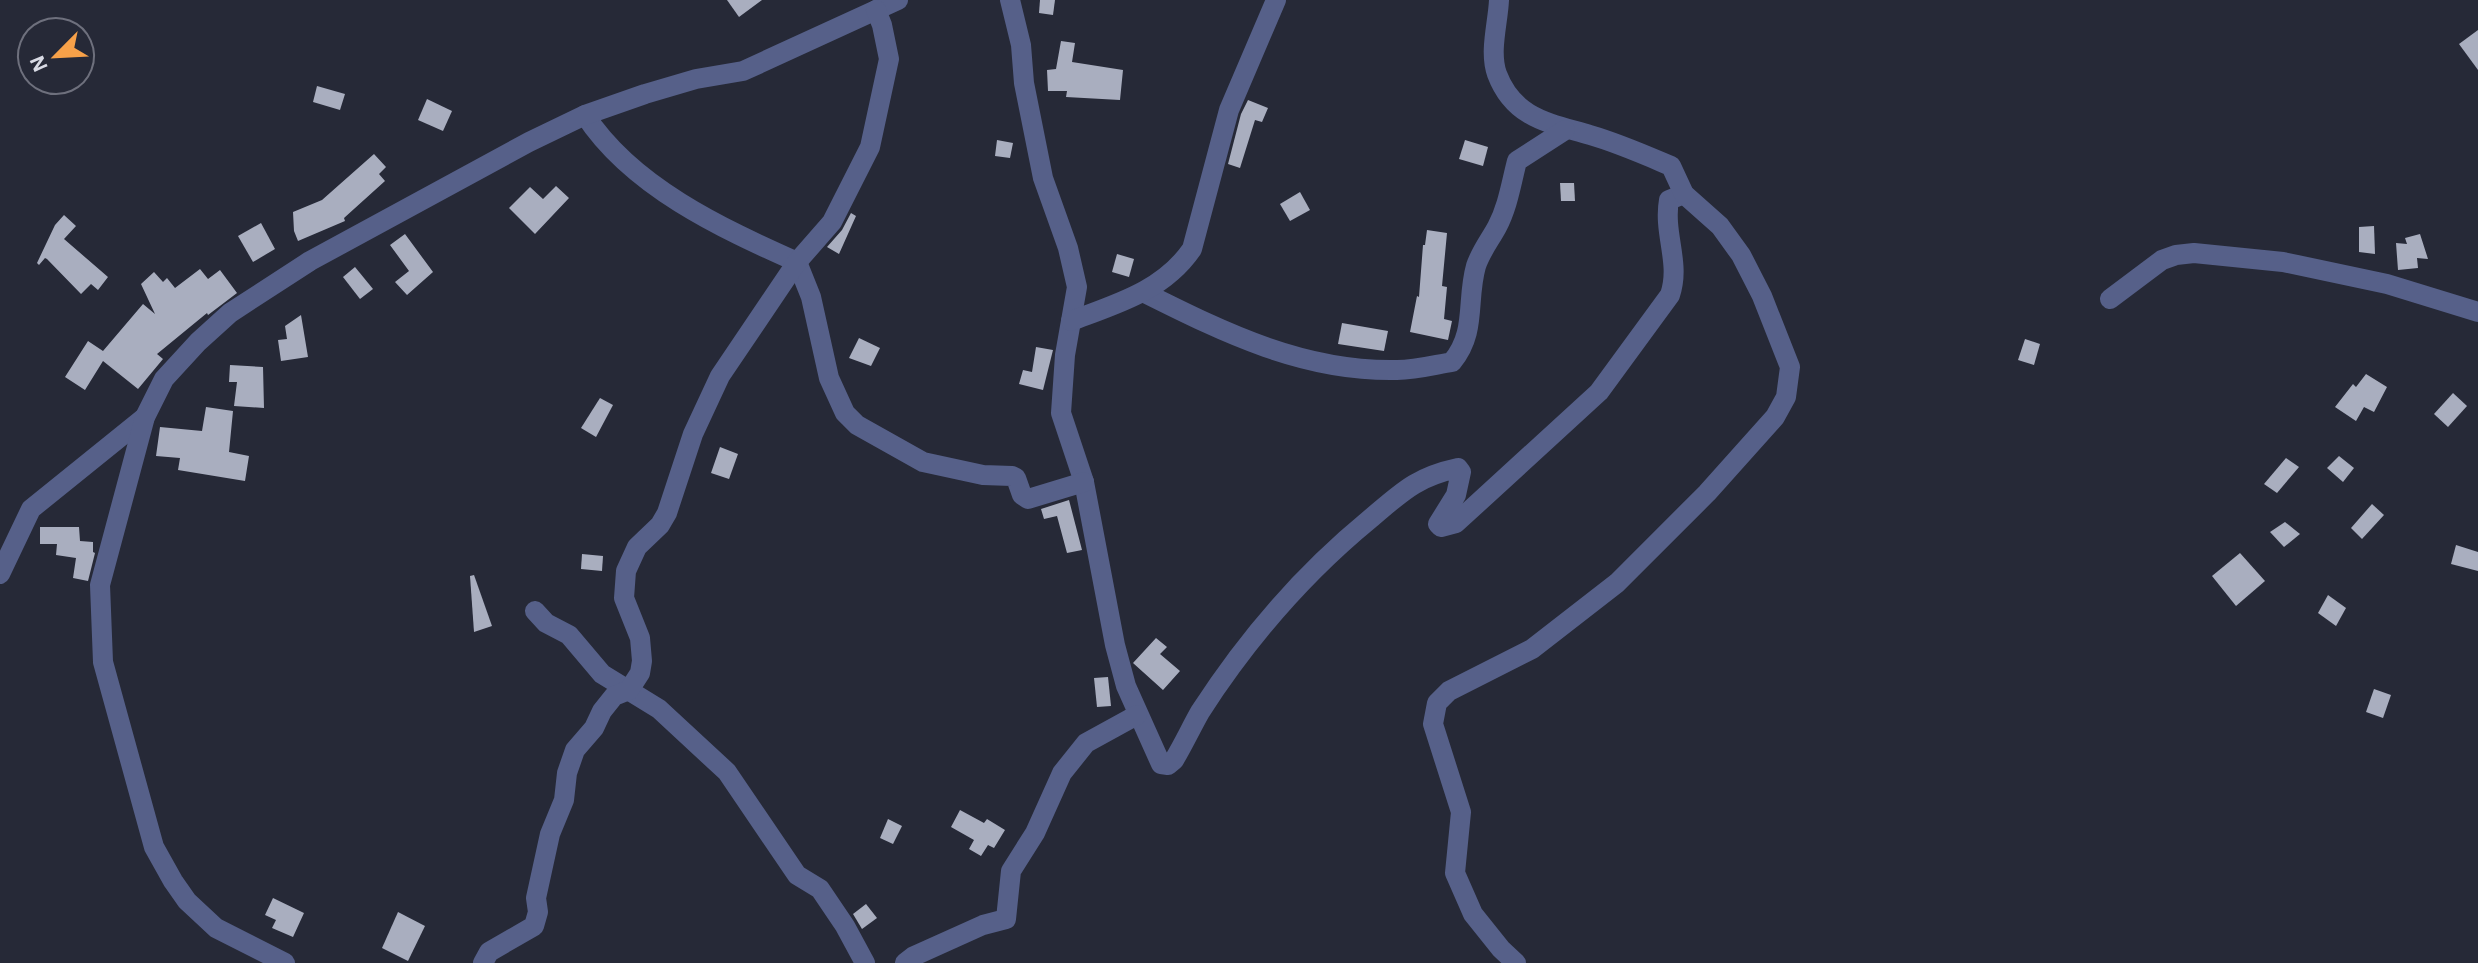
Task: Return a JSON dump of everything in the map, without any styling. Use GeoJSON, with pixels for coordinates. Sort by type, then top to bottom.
{"type":"FeatureCollection","features":[{"type":"Feature","properties":{"kind":"street"},"geometry":{"type":"LineString","coordinates":[[285,963],[216,928],[187,901],[173,881],[154,847],[103,662],[100,585],[145,417],[164,379],[230,313],[310,261],[529,142],[585,115],[696,79],[743,71],[898,0]]}},
{"type":"Feature","properties":{"kind":"street"},"geometry":{"type":"LineString","coordinates":[[1010,0],[1021,45],[1024,83],[1043,178],[1068,248],[1077,287],[1065,355],[1061,413],[1084,482],[1115,645],[1137,715],[1161,764],[1168,765],[1174,760],[1199,714],[1244,649],[1333,549],[1420,478],[1458,468],[1461,472],[1456,495],[1438,524],[1441,527],[1456,523],[1599,392],[1670,295],[1676,278],[1667,213],[1669,200],[1684,194]]}},
{"type":"Feature","properties":{"kind":"street"},"geometry":{"type":"LineString","coordinates":[[1071,321],[1145,293],[1180,266],[1192,249],[1229,110],[1276,0]]}},
{"type":"Feature","properties":{"kind":"street"},"geometry":{"type":"LineString","coordinates":[[1499,0],[1494,54],[1497,72],[1517,104],[1532,118],[1591,135],[1671,166],[1684,194],[1720,226],[1741,255],[1762,296],[1790,367],[1786,397],[1775,417],[1707,493],[1617,583],[1532,649],[1449,691],[1437,703],[1433,724],[1461,812],[1455,873],[1473,914],[1516,963]]}},
{"type":"Feature","properties":{"kind":"street"},"geometry":{"type":"LineString","coordinates":[[483,963],[489,952],[534,926],[538,912],[536,898],[550,834],[564,800],[563,791],[575,750],[594,728],[614,696],[629,690],[640,673],[640,638],[624,598],[626,571],[637,547],[660,525],[667,513],[693,434],[720,376],[797,262],[832,222],[870,147],[889,59],[876,10]]}},
{"type":"Feature","properties":{"kind":"street"},"geometry":{"type":"LineString","coordinates":[[585,115],[597,134],[645,177],[681,202],[748,240],[797,262],[811,297],[829,378],[845,413],[857,425],[923,462],[949,470],[1012,476],[1016,478],[1022,495],[1028,499],[1084,482]]}},
{"type":"Feature","properties":{"kind":"street"},"geometry":{"type":"LineString","coordinates":[[1145,293],[1254,345],[1318,361],[1398,370],[1452,362],[1469,334],[1475,270],[1509,200],[1517,161],[1565,130]]}},
{"type":"Feature","properties":{"kind":"street"},"geometry":{"type":"LineString","coordinates":[[2110,299],[2162,260],[2194,253],[2283,262],[2387,284],[2478,312]]}},
{"type":"Feature","properties":{"kind":"street"},"geometry":{"type":"LineString","coordinates":[[0,574],[31,509],[145,417]]}},
{"type":"Feature","properties":{"kind":"street"},"geometry":{"type":"LineString","coordinates":[[535,611],[546,623],[569,635],[602,674],[659,709],[727,772],[797,875],[820,889],[865,963]]}},
{"type":"Feature","properties":{"kind":"street"},"geometry":{"type":"LineString","coordinates":[[905,963],[983,925],[1006,919],[1011,871],[1035,833],[1062,773],[1086,743],[1137,715]]}},
{"type":"Feature","properties":{"kind":"building"},"geometry":{"type":"Polygon","coordinates":[[[727,0],[762,0],[739,17],[727,0]]]}},
{"type":"Feature","properties":{"kind":"building"},"geometry":{"type":"Polygon","coordinates":[[[1040,0],[1055,0],[1053,15],[1039,13],[1040,0]]]}},
{"type":"Feature","properties":{"kind":"building"},"geometry":{"type":"Polygon","coordinates":[[[2478,30],[2478,70],[2459,44],[2478,30]]]}},
{"type":"Feature","properties":{"kind":"building"},"geometry":{"type":"Polygon","coordinates":[[[1061,41],[1075,43],[1072,62],[1123,70],[1120,100],[1066,97],[1067,91],[1048,91],[1047,70],[1056,69],[1061,41]]]}},
{"type":"Feature","properties":{"kind":"building"},"geometry":{"type":"Polygon","coordinates":[[[317,86],[345,94],[340,110],[313,102],[317,86]]]}},
{"type":"Feature","properties":{"kind":"building"},"geometry":{"type":"Polygon","coordinates":[[[427,99],[452,111],[443,131],[418,120],[427,99]]]}},
{"type":"Feature","properties":{"kind":"building"},"geometry":{"type":"Polygon","coordinates":[[[1248,100],[1268,108],[1262,122],[1255,120],[1240,168],[1228,164],[1241,114],[1248,100]]]}},
{"type":"Feature","properties":{"kind":"building"},"geometry":{"type":"Polygon","coordinates":[[[997,140],[1013,143],[1010,158],[995,156],[997,140]]]}},
{"type":"Feature","properties":{"kind":"building"},"geometry":{"type":"Polygon","coordinates":[[[1465,140],[1488,147],[1483,166],[1459,159],[1465,140]]]}},
{"type":"Feature","properties":{"kind":"building"},"geometry":{"type":"Polygon","coordinates":[[[374,154],[386,167],[379,174],[385,181],[344,218],[345,221],[298,241],[293,212],[322,200],[374,154]]]}},
{"type":"Feature","properties":{"kind":"building"},"geometry":{"type":"Polygon","coordinates":[[[1560,183],[1574,183],[1575,201],[1561,201],[1560,183]]]}},
{"type":"Feature","properties":{"kind":"building"},"geometry":{"type":"Polygon","coordinates":[[[556,186],[569,198],[535,234],[509,208],[530,187],[543,199],[556,186]]]}},
{"type":"Feature","properties":{"kind":"building"},"geometry":{"type":"Polygon","coordinates":[[[1300,192],[1310,210],[1290,221],[1280,204],[1300,192]]]}},
{"type":"Feature","properties":{"kind":"building"},"geometry":{"type":"Polygon","coordinates":[[[851,213],[856,216],[839,254],[827,247],[842,230],[851,213]]]}},
{"type":"Feature","properties":{"kind":"building"},"geometry":{"type":"Polygon","coordinates":[[[64,215],[76,226],[64,239],[108,277],[98,290],[91,284],[81,294],[47,259],[39,265],[37,263],[55,225],[64,215]]]}},
{"type":"Feature","properties":{"kind":"building"},"geometry":{"type":"Polygon","coordinates":[[[261,223],[275,249],[253,262],[238,236],[261,223]]]}},
{"type":"Feature","properties":{"kind":"building"},"geometry":{"type":"Polygon","coordinates":[[[2374,226],[2375,254],[2359,252],[2359,227],[2374,226]]]}},
{"type":"Feature","properties":{"kind":"building"},"geometry":{"type":"Polygon","coordinates":[[[1427,230],[1447,233],[1442,286],[1447,287],[1444,319],[1452,321],[1448,340],[1410,332],[1419,297],[1427,230]]]}},
{"type":"Feature","properties":{"kind":"building"},"geometry":{"type":"Polygon","coordinates":[[[405,234],[433,272],[407,295],[395,282],[409,271],[390,245],[405,234]]]}},
{"type":"Feature","properties":{"kind":"building"},"geometry":{"type":"Polygon","coordinates":[[[2420,234],[2428,259],[2417,258],[2418,268],[2398,270],[2396,243],[2407,244],[2405,238],[2420,234]]]}},
{"type":"Feature","properties":{"kind":"building"},"geometry":{"type":"Polygon","coordinates":[[[1117,254],[1134,259],[1129,277],[1112,272],[1117,254]]]}},
{"type":"Feature","properties":{"kind":"building"},"geometry":{"type":"Polygon","coordinates":[[[355,267],[373,289],[360,299],[343,277],[355,267]]]}},
{"type":"Feature","properties":{"kind":"building"},"geometry":{"type":"Polygon","coordinates":[[[200,269],[208,279],[220,270],[237,293],[157,354],[163,359],[138,389],[103,361],[85,390],[65,377],[88,341],[103,351],[143,304],[155,314],[141,284],[154,272],[163,282],[167,278],[175,288],[200,269]]]}},
{"type":"Feature","properties":{"kind":"building"},"geometry":{"type":"Polygon","coordinates":[[[301,315],[308,357],[281,361],[278,340],[287,339],[285,326],[301,315]]]}},
{"type":"Feature","properties":{"kind":"building"},"geometry":{"type":"Polygon","coordinates":[[[1342,323],[1388,331],[1384,351],[1338,344],[1342,323]]]}},
{"type":"Feature","properties":{"kind":"building"},"geometry":{"type":"Polygon","coordinates":[[[859,338],[880,348],[871,366],[849,358],[859,338]]]}},
{"type":"Feature","properties":{"kind":"building"},"geometry":{"type":"Polygon","coordinates":[[[2025,339],[2040,344],[2034,365],[2018,360],[2025,339]]]}},
{"type":"Feature","properties":{"kind":"building"},"geometry":{"type":"Polygon","coordinates":[[[1036,347],[1053,350],[1043,390],[1019,384],[1023,370],[1032,372],[1036,347]]]}},
{"type":"Feature","properties":{"kind":"building"},"geometry":{"type":"Polygon","coordinates":[[[230,365],[263,367],[264,408],[234,406],[237,382],[229,382],[230,365]]]}},
{"type":"Feature","properties":{"kind":"building"},"geometry":{"type":"Polygon","coordinates":[[[2366,374],[2387,387],[2374,412],[2364,407],[2356,421],[2335,407],[2353,384],[2356,387],[2366,374]]]}},
{"type":"Feature","properties":{"kind":"building"},"geometry":{"type":"Polygon","coordinates":[[[2453,393],[2467,406],[2448,427],[2434,414],[2453,393]]]}},
{"type":"Feature","properties":{"kind":"building"},"geometry":{"type":"Polygon","coordinates":[[[600,398],[613,405],[596,437],[581,428],[600,398]]]}},
{"type":"Feature","properties":{"kind":"building"},"geometry":{"type":"Polygon","coordinates":[[[206,407],[233,411],[229,452],[249,456],[245,481],[178,470],[180,458],[156,456],[160,427],[202,431],[206,407]]]}},
{"type":"Feature","properties":{"kind":"building"},"geometry":{"type":"Polygon","coordinates":[[[720,447],[738,454],[729,479],[711,473],[720,447]]]}},
{"type":"Feature","properties":{"kind":"building"},"geometry":{"type":"Polygon","coordinates":[[[2339,456],[2354,468],[2343,482],[2327,468],[2339,456]]]}},
{"type":"Feature","properties":{"kind":"building"},"geometry":{"type":"Polygon","coordinates":[[[2286,458],[2299,467],[2277,493],[2264,484],[2286,458]]]}},
{"type":"Feature","properties":{"kind":"building"},"geometry":{"type":"Polygon","coordinates":[[[1069,500],[1082,550],[1067,553],[1057,516],[1044,519],[1041,509],[1069,500]]]}},
{"type":"Feature","properties":{"kind":"building"},"geometry":{"type":"Polygon","coordinates":[[[2372,504],[2384,515],[2362,539],[2351,528],[2372,504]]]}},
{"type":"Feature","properties":{"kind":"building"},"geometry":{"type":"Polygon","coordinates":[[[2285,522],[2300,534],[2284,547],[2270,532],[2285,522]]]}},
{"type":"Feature","properties":{"kind":"building"},"geometry":{"type":"Polygon","coordinates":[[[40,527],[79,527],[80,541],[93,542],[95,553],[88,581],[73,578],[76,558],[56,555],[57,544],[40,544],[40,527]]]}},
{"type":"Feature","properties":{"kind":"building"},"geometry":{"type":"Polygon","coordinates":[[[2456,545],[2478,552],[2478,571],[2451,564],[2456,545]]]}},
{"type":"Feature","properties":{"kind":"building"},"geometry":{"type":"Polygon","coordinates":[[[2240,553],[2265,581],[2236,606],[2212,576],[2240,553]]]}},
{"type":"Feature","properties":{"kind":"building"},"geometry":{"type":"Polygon","coordinates":[[[582,554],[603,556],[602,571],[581,569],[582,554]]]}},
{"type":"Feature","properties":{"kind":"building"},"geometry":{"type":"Polygon","coordinates":[[[474,575],[492,626],[474,632],[470,576],[474,575]]]}},
{"type":"Feature","properties":{"kind":"building"},"geometry":{"type":"Polygon","coordinates":[[[2328,595],[2346,608],[2336,626],[2318,613],[2328,595]]]}},
{"type":"Feature","properties":{"kind":"building"},"geometry":{"type":"Polygon","coordinates":[[[1156,638],[1167,647],[1160,654],[1180,671],[1163,690],[1133,663],[1156,638]]]}},
{"type":"Feature","properties":{"kind":"building"},"geometry":{"type":"Polygon","coordinates":[[[1108,677],[1111,706],[1097,707],[1094,678],[1108,677]]]}},
{"type":"Feature","properties":{"kind":"building"},"geometry":{"type":"Polygon","coordinates":[[[2374,689],[2391,695],[2383,718],[2366,712],[2374,689]]]}},
{"type":"Feature","properties":{"kind":"building"},"geometry":{"type":"Polygon","coordinates":[[[960,810],[984,823],[987,819],[1005,830],[994,848],[988,845],[981,856],[969,849],[974,840],[951,827],[960,810]]]}},
{"type":"Feature","properties":{"kind":"building"},"geometry":{"type":"Polygon","coordinates":[[[888,819],[902,826],[893,844],[880,838],[888,819]]]}},
{"type":"Feature","properties":{"kind":"building"},"geometry":{"type":"Polygon","coordinates":[[[273,898],[304,913],[293,937],[272,928],[276,920],[265,915],[273,898]]]}},
{"type":"Feature","properties":{"kind":"building"},"geometry":{"type":"Polygon","coordinates":[[[866,904],[877,918],[862,929],[853,914],[866,904]]]}},
{"type":"Feature","properties":{"kind":"building"},"geometry":{"type":"Polygon","coordinates":[[[398,912],[425,926],[408,961],[382,948],[398,912]]]}}]}
